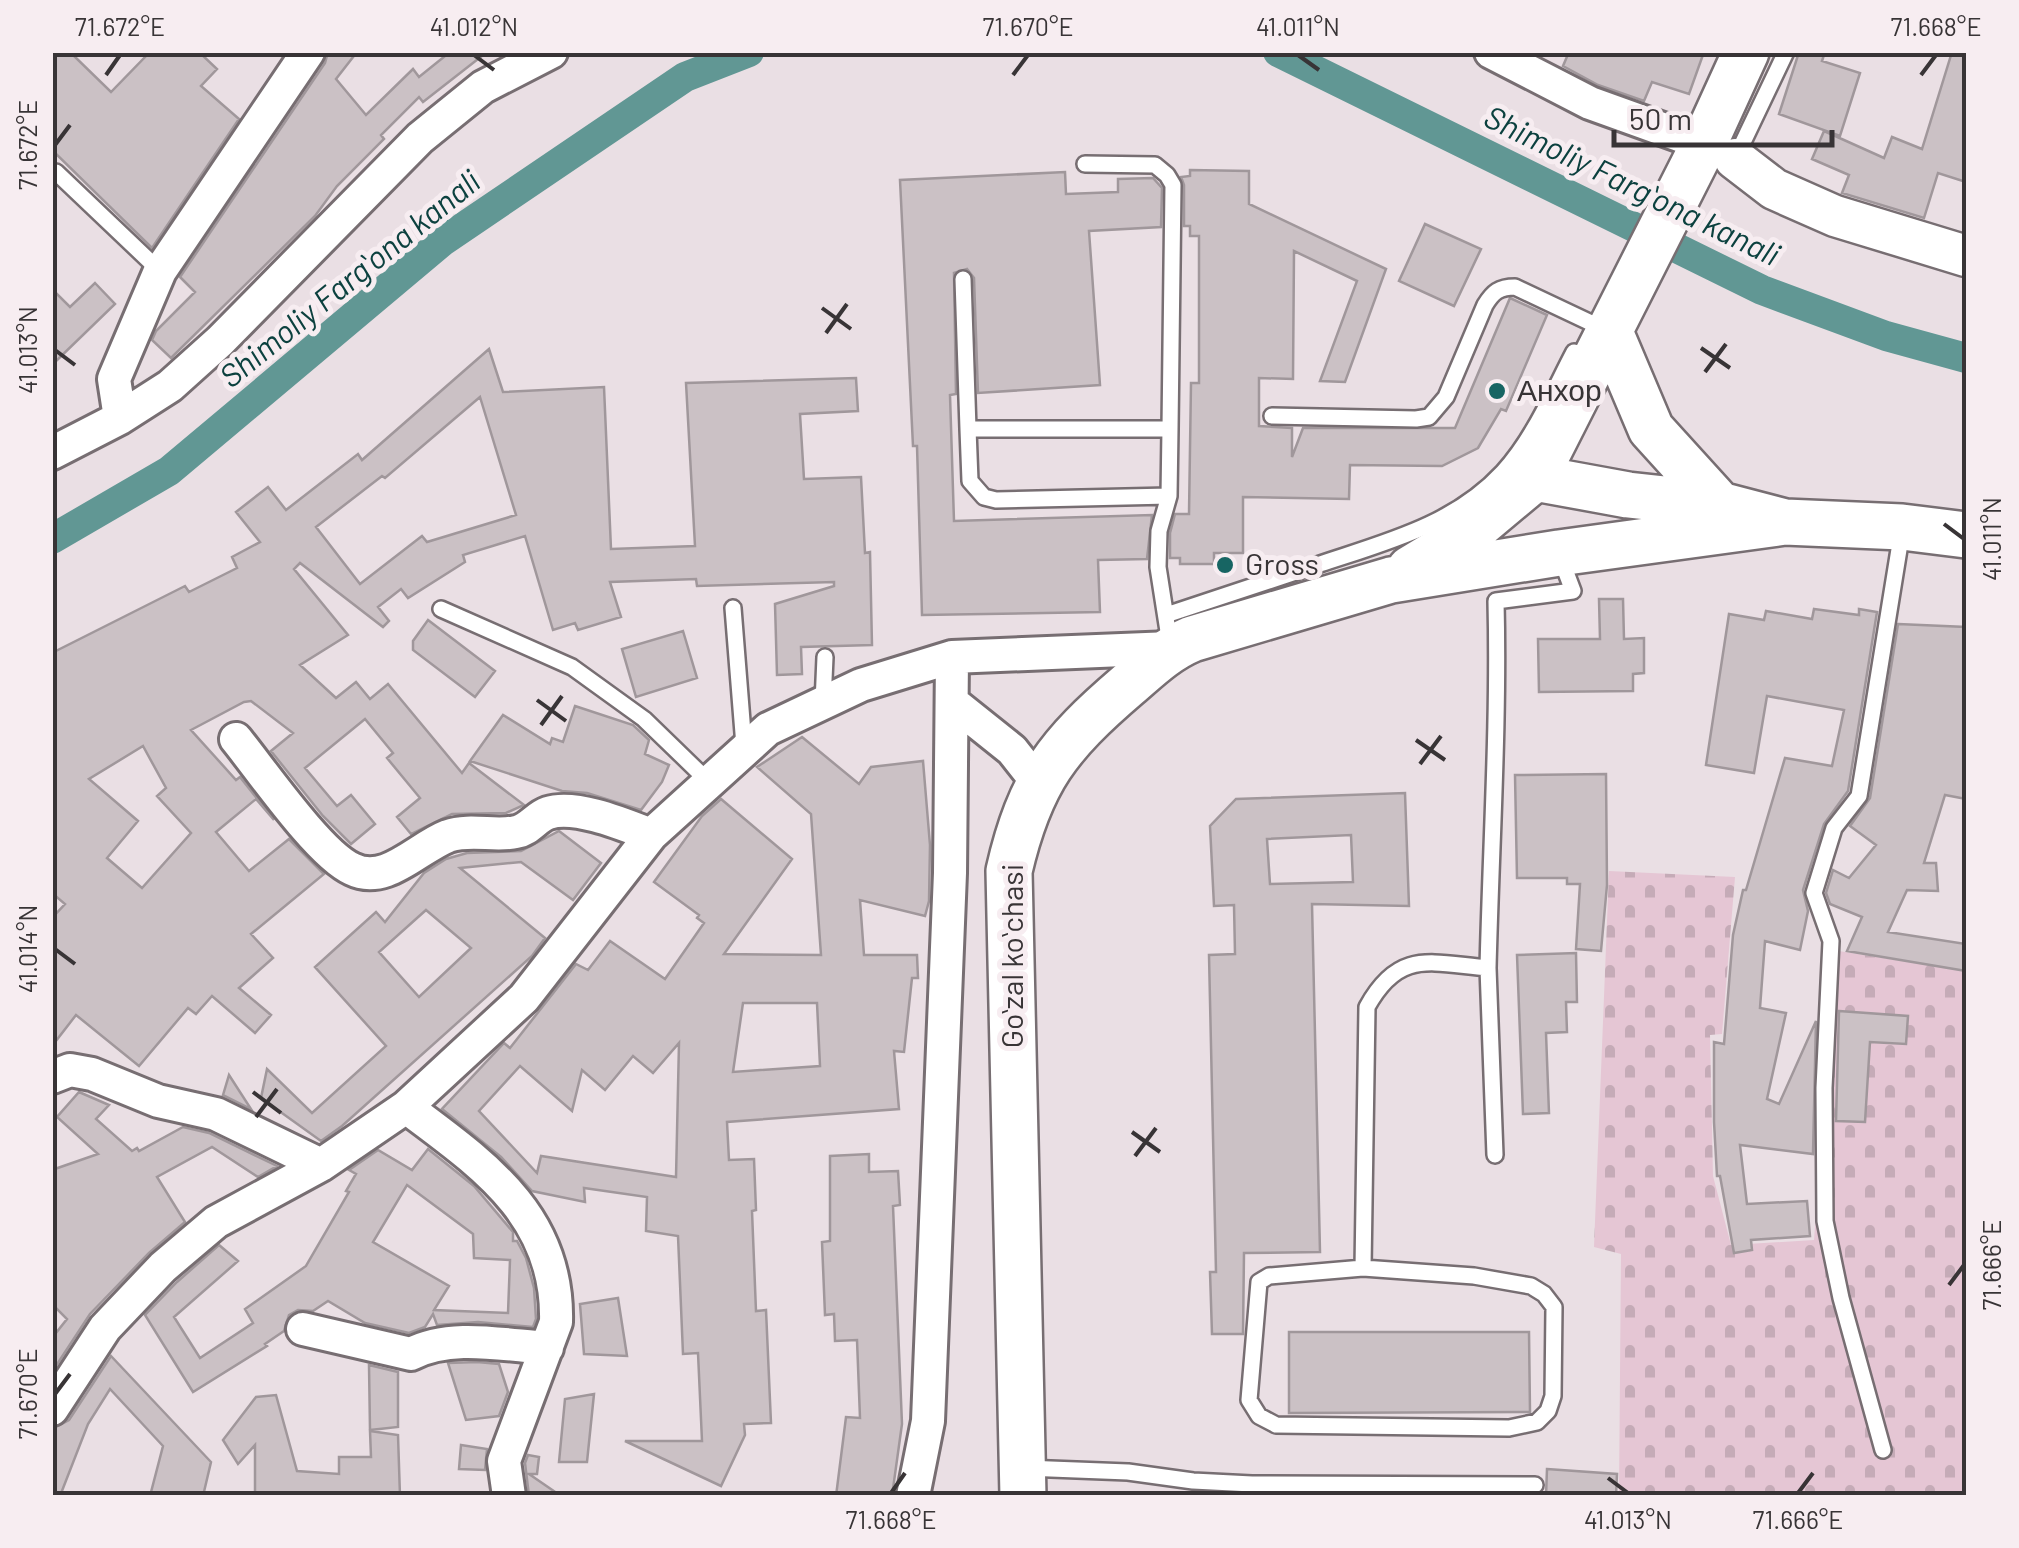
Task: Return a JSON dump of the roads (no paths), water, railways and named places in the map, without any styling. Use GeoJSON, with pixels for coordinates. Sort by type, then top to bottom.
{"type":"FeatureCollection","features":[{"type":"Feature","properties":{"kind":"main road"},"geometry":{"type":"LineString","coordinates":[[1391,580],[1468,534],[1535,478],[1608,318],[1720,152],[1746,52]]}},
{"type":"Feature","properties":{"kind":"main road"},"geometry":{"type":"LineString","coordinates":[[1608,318],[1651,429],[1720,506]]}},
{"type":"Feature","properties":{"kind":"main road"},"geometry":{"type":"LineString","coordinates":[[1535,478],[1720,506],[1785,522]]}},
{"type":"Feature","properties":{"kind":"main road"},"geometry":{"type":"LineString","coordinates":[[1391,580],[1785,522],[1902,527],[1966,535]]}},
{"type":"Feature","properties":{"kind":"main road","name":"Goʻzal koʻchasi"},"geometry":{"type":"LineString","coordinates":[[1022,1482],[1008,871],[1020,821],[1044,770],[1168,632],[1391,580]]}},
{"type":"Feature","properties":{"kind":"street"},"geometry":{"type":"LineString","coordinates":[[120,418],[114,378],[160,271],[308,52]]}},
{"type":"Feature","properties":{"kind":"street"},"geometry":{"type":"LineString","coordinates":[[52,453],[120,418],[170,386],[220,341],[420,138],[483,87],[551,52]]}},
{"type":"Feature","properties":{"kind":"street"},"geometry":{"type":"LineString","coordinates":[[1492,52],[1590,103],[1720,152],[1774,189],[1835,216],[1966,256]]}},
{"type":"Feature","properties":{"kind":"street"},"geometry":{"type":"LineString","coordinates":[[52,1409],[105,1328],[162,1267],[216,1222],[321,1164],[406,1107],[524,998],[651,834],[768,729],[861,685],[952,656],[1168,632]]}},
{"type":"Feature","properties":{"kind":"street"},"geometry":{"type":"LineString","coordinates":[[913,1496],[928,1420],[950,873],[952,656]]}},
{"type":"Feature","properties":{"kind":"street"},"geometry":{"type":"LineString","coordinates":[[952,702],[1012,750],[1038,783]]}},
{"type":"Feature","properties":{"kind":"street"},"geometry":{"type":"LineString","coordinates":[[236,739],[325,850],[349,868],[366,874],[380,873],[449,836],[484,831],[512,834],[548,813],[606,818],[651,834]]}},
{"type":"Feature","properties":{"kind":"street"},"geometry":{"type":"LineString","coordinates":[[58,1068],[92,1074],[158,1101],[216,1114],[321,1164]]}},
{"type":"Feature","properties":{"kind":"street"},"geometry":{"type":"LineString","coordinates":[[406,1107],[474,1158],[513,1195],[528,1214],[550,1268],[556,1322],[504,1461],[509,1496]]}},
{"type":"Feature","properties":{"kind":"street"},"geometry":{"type":"LineString","coordinates":[[302,1330],[411,1354],[429,1344],[547,1348]]}},
{"type":"Feature","properties":{"kind":"lane"},"geometry":{"type":"LineString","coordinates":[[1720,152],[1786,52]]}},
{"type":"Feature","properties":{"kind":"lane"},"geometry":{"type":"LineString","coordinates":[[1085,164],[1155,165],[1173,185],[1169,496],[1159,532],[1158,566],[1168,632],[1440,521],[1475,498],[1505,470],[1529,438],[1608,318],[1515,287],[1503,287],[1492,293],[1485,305],[1446,398],[1430,417],[1416,420],[1272,416]]}},
{"type":"Feature","properties":{"kind":"lane"},"geometry":{"type":"LineString","coordinates":[[56,172],[160,271]]}},
{"type":"Feature","properties":{"kind":"lane"},"geometry":{"type":"LineString","coordinates":[[963,279],[970,481],[984,497],[996,500],[1169,496]]}},
{"type":"Feature","properties":{"kind":"lane"},"geometry":{"type":"LineString","coordinates":[[968,429],[1170,430]]}},
{"type":"Feature","properties":{"kind":"lane"},"geometry":{"type":"LineString","coordinates":[[1883,1450],[1841,1298],[1825,1221],[1824,1088],[1831,941],[1814,893],[1834,828],[1860,796],[1902,527]]}},
{"type":"Feature","properties":{"kind":"lane"},"geometry":{"type":"LineString","coordinates":[[1496,1155],[1488,968],[1498,705],[1496,601],[1572,591],[1559,553]]}},
{"type":"Feature","properties":{"kind":"lane"},"geometry":{"type":"LineString","coordinates":[[733,608],[745,750]]}},
{"type":"Feature","properties":{"kind":"lane"},"geometry":{"type":"LineString","coordinates":[[441,609],[572,668],[644,719],[708,782]]}},
{"type":"Feature","properties":{"kind":"lane"},"geometry":{"type":"LineString","coordinates":[[823,703],[824,657]]}},
{"type":"Feature","properties":{"kind":"lane"},"geometry":{"type":"LineString","coordinates":[[1363,1268],[1367,1006],[1392,971],[1410,964],[1488,968]]}},
{"type":"Feature","properties":{"kind":"lane"},"geometry":{"type":"LineString","coordinates":[[1363,1268],[1474,1276],[1532,1286],[1544,1294],[1554,1307],[1553,1396],[1548,1410],[1537,1422],[1509,1428],[1276,1425],[1258,1416],[1250,1400],[1259,1282],[1269,1276],[1363,1268]]}},
{"type":"Feature","properties":{"kind":"lane"},"geometry":{"type":"LineString","coordinates":[[1022,1482],[1128,1472],[1252,1484],[1535,1485]]}},
{"type":"Feature","properties":{"kind":"waterway","name":"Shimoliy Fargʻona kanali"},"geometry":{"type":"LineString","coordinates":[[52,539],[169,471],[443,241],[685,77],[749,52]]}},
{"type":"Feature","properties":{"kind":"waterway","name":"Shimoliy Fargʻona kanali"},"geometry":{"type":"LineString","coordinates":[[1278,52],[1762,290],[1886,336],[1966,358]]}},
{"type":"Feature","properties":{"kind":"place","name":"Анхор"},"geometry":{"type":"Point","coordinates":[1497,391]}},
{"type":"Feature","properties":{"kind":"place","name":"Gross"},"geometry":{"type":"Point","coordinates":[1225,565]}}]}
